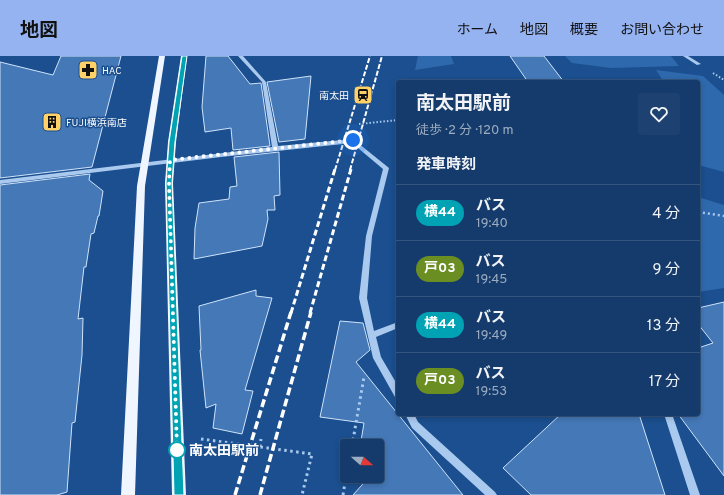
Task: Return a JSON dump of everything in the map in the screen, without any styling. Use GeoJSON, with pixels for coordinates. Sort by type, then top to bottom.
{"type":"FeatureCollection","features":[{"type":"Feature","properties":{"kind":"main road"},"geometry":{"type":"LineString","coordinates":[[128,495],[141,186],[162,56]]}},
{"type":"Feature","properties":{"kind":"main road"},"geometry":{"type":"LineString","coordinates":[[179,495],[169,183],[170,160],[184,56]]}},
{"type":"Feature","properties":{"kind":"street"},"geometry":{"type":"LineString","coordinates":[[240,56],[264,82],[275,147]]}},
{"type":"Feature","properties":{"kind":"street"},"geometry":{"type":"LineString","coordinates":[[685,56],[698,64]]}},
{"type":"Feature","properties":{"kind":"street"},"geometry":{"type":"LineString","coordinates":[[0,182],[275,147],[353,140],[386,168],[369,236],[362,298],[377,358],[396,391]]}},
{"type":"Feature","properties":{"kind":"street"},"geometry":{"type":"LineString","coordinates":[[372,335],[396,326]]}},
{"type":"Feature","properties":{"kind":"street"},"geometry":{"type":"LineString","coordinates":[[410,416],[415,425],[492,495]]}},
{"type":"Feature","properties":{"kind":"street"},"geometry":{"type":"LineString","coordinates":[[669,416],[695,495]]}},
{"type":"Feature","properties":{"kind":"path"},"geometry":{"type":"LineString","coordinates":[[700,212],[724,216]]}},
{"type":"Feature","properties":{"kind":"path"},"geometry":{"type":"LineString","coordinates":[[353,439],[365,373]]}},
{"type":"Feature","properties":{"kind":"path"},"geometry":{"type":"LineString","coordinates":[[194,439],[312,454],[302,495]]}},
{"type":"Feature","properties":{"kind":"path"},"geometry":{"type":"LineString","coordinates":[[260,447],[261,439]]}},
{"type":"Feature","properties":{"kind":"path"},"geometry":{"type":"LineString","coordinates":[[343,495],[345,483]]}},
{"type":"Feature","properties":{"kind":"shaded area"},"geometry":{"type":"Polygon","coordinates":[[[418,56],[451,56],[454,64],[415,70],[418,56]]]}},
{"type":"Feature","properties":{"kind":"shaded area"},"geometry":{"type":"Polygon","coordinates":[[[565,56],[671,56],[679,66],[611,68],[572,63],[565,56]]]}},
{"type":"Feature","properties":{"kind":"shaded area"},"geometry":{"type":"Polygon","coordinates":[[[656,70],[703,76],[724,95],[724,172],[700,166],[700,80],[663,80],[656,70]]]}},
{"type":"Feature","properties":{"kind":"shaded area"},"geometry":{"type":"Polygon","coordinates":[[[700,198],[724,205],[724,288],[700,292],[700,198]]]}},
{"type":"Feature","properties":{"kind":"building","name":"FUJI横浜南店"},"geometry":{"type":"Polygon","coordinates":[[[61,56],[121,56],[92,167],[0,178],[0,62],[53,75],[61,56]]]}},
{"type":"Feature","properties":{"kind":"building"},"geometry":{"type":"Polygon","coordinates":[[[206,56],[228,56],[250,84],[261,83],[270,146],[233,150],[231,128],[205,132],[202,107],[206,56]]]}},
{"type":"Feature","properties":{"kind":"building"},"geometry":{"type":"Polygon","coordinates":[[[510,56],[544,56],[562,80],[527,80],[510,56]]]}},
{"type":"Feature","properties":{"kind":"building"},"geometry":{"type":"Polygon","coordinates":[[[311,76],[305,139],[279,142],[267,82],[311,76]]]}},
{"type":"Feature","properties":{"kind":"building"},"geometry":{"type":"Polygon","coordinates":[[[279,152],[280,195],[274,196],[275,210],[267,210],[268,219],[262,246],[194,259],[195,228],[199,203],[229,199],[230,187],[237,186],[234,157],[279,152]]]}},
{"type":"Feature","properties":{"kind":"building"},"geometry":{"type":"Polygon","coordinates":[[[90,174],[89,180],[103,191],[99,216],[94,233],[91,234],[86,267],[84,267],[78,319],[83,318],[82,355],[75,422],[72,423],[67,492],[57,495],[0,495],[0,185],[90,174]]]}},
{"type":"Feature","properties":{"kind":"building"},"geometry":{"type":"Polygon","coordinates":[[[256,290],[256,296],[272,298],[245,390],[253,391],[242,434],[213,428],[216,404],[206,408],[200,350],[199,306],[256,290]]]}},
{"type":"Feature","properties":{"kind":"building"},"geometry":{"type":"Polygon","coordinates":[[[724,302],[724,476],[679,416],[700,416],[700,347],[713,343],[700,327],[700,308],[724,302]]]}},
{"type":"Feature","properties":{"kind":"building"},"geometry":{"type":"Polygon","coordinates":[[[340,321],[363,323],[370,350],[356,362],[396,412],[396,416],[399,416],[463,495],[353,495],[364,483],[384,483],[384,439],[361,439],[364,423],[320,417],[340,321]]]}},
{"type":"Feature","properties":{"kind":"building"},"geometry":{"type":"Polygon","coordinates":[[[559,416],[640,416],[665,495],[531,495],[503,468],[559,416]]]}},
{"type":"Feature","properties":{"kind":"railway"},"geometry":{"type":"LineString","coordinates":[[335,170],[370,56]]}},
{"type":"Feature","properties":{"kind":"railway"},"geometry":{"type":"LineString","coordinates":[[350,170],[382,56]]}},
{"type":"Feature","properties":{"kind":"railway"},"geometry":{"type":"LineString","coordinates":[[291,313],[335,169]]}},
{"type":"Feature","properties":{"kind":"railway"},"geometry":{"type":"LineString","coordinates":[[310,313],[351,169]]}},
{"type":"Feature","properties":{"kind":"railway"},"geometry":{"type":"LineString","coordinates":[[235,495],[291,312]]}},
{"type":"Feature","properties":{"kind":"railway"},"geometry":{"type":"LineString","coordinates":[[260,495],[311,312]]}},
{"type":"Feature","properties":{"kind":"bus line","name":"横44"},"geometry":{"type":"LineString","coordinates":[[179,495],[169,183],[172,142],[184,56]]}},
{"type":"Feature","properties":{"kind":"place","name":"HAC"},"geometry":{"type":"Point","coordinates":[88,70]}},
{"type":"Feature","properties":{"kind":"place","name":"南太田"},"geometry":{"type":"Point","coordinates":[363,95]}},
{"type":"Feature","properties":{"kind":"place","name":"FUJI横浜南店"},"geometry":{"type":"Point","coordinates":[52,122]}},
{"type":"Feature","properties":{"kind":"place","name":"南太田駅前"},"geometry":{"type":"Point","coordinates":[177,450]}},
{"type":"Feature","properties":{"kind":"route"},"geometry":{"type":"LineString","coordinates":[[177,450],[169,183],[170,160],[275,147],[353,140]]}}]}
